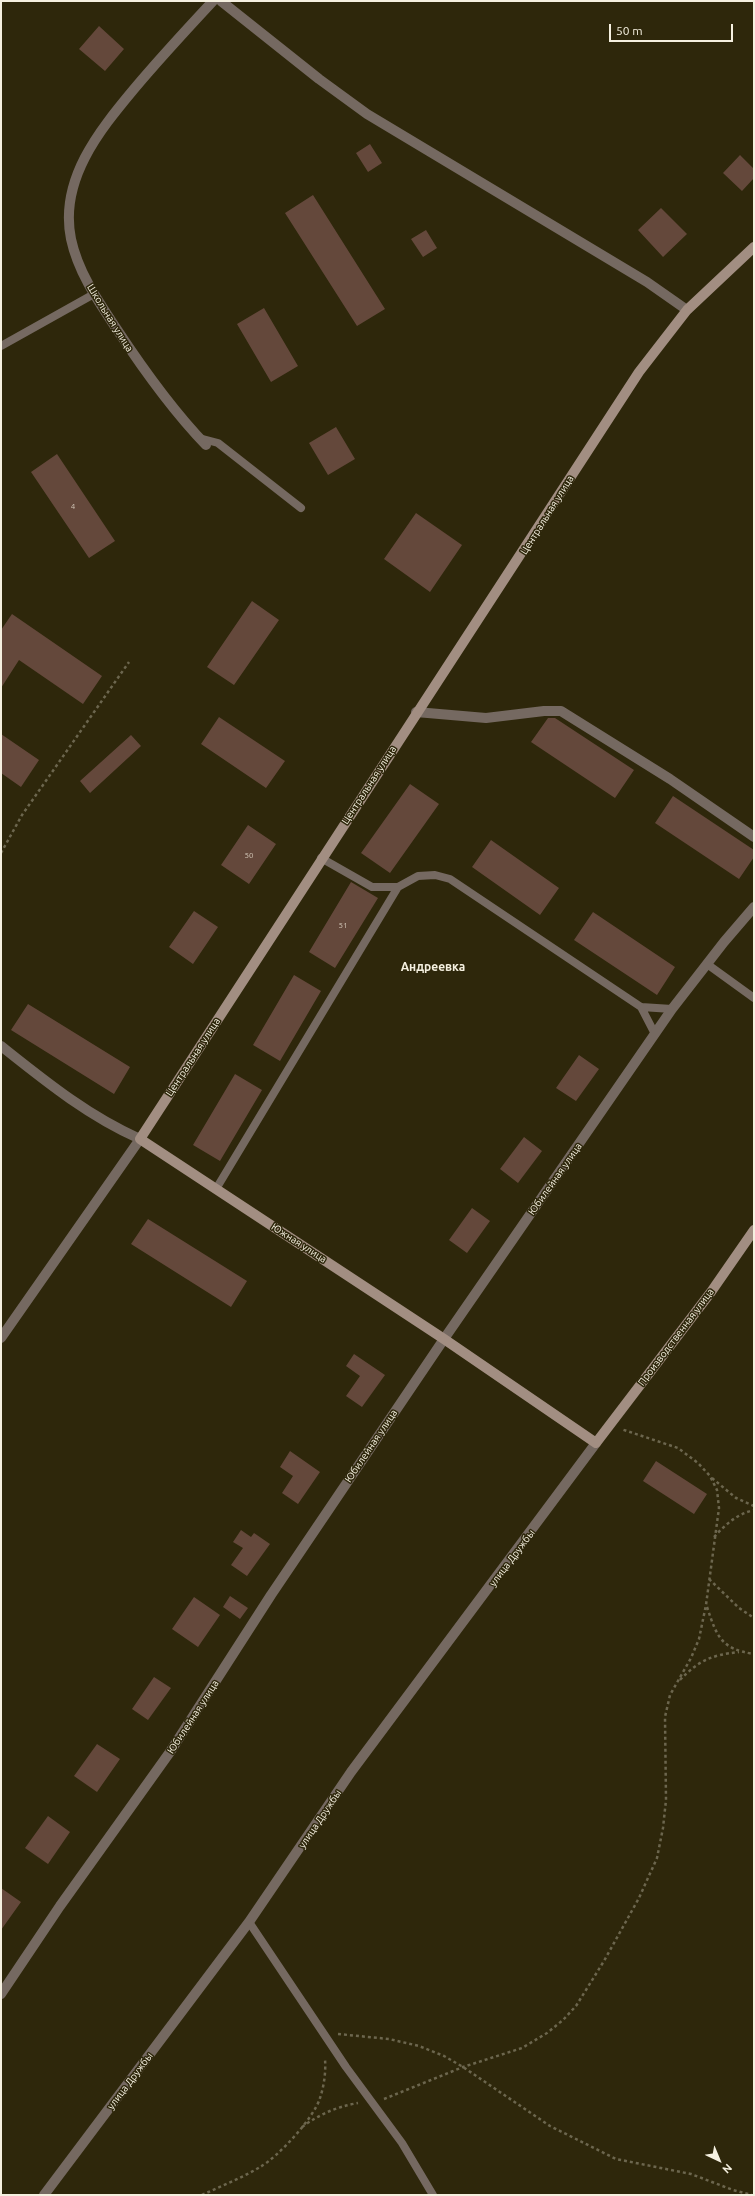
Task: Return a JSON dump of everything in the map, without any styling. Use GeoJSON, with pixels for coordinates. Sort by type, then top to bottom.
{"type":"FeatureCollection","features":[{"type":"Feature","properties":{"kind":"street","name":"Школьная улица"},"geometry":{"type":"LineString","coordinates":[[206,445],[142,367],[94,294],[78,262],[71,240],[69,204],[74,184],[87,153],[104,125],[150,70],[213,1]]}},
{"type":"Feature","properties":{"kind":"street"},"geometry":{"type":"LineString","coordinates":[[221,1],[319,79],[367,114],[647,282],[687,310]]}},
{"type":"Feature","properties":{"kind":"street","name":"Центральная улица"},"geometry":{"type":"LineString","coordinates":[[1,1338],[140,1139],[321,858],[416,712],[516,563],[639,372],[687,310],[754,247]]}},
{"type":"Feature","properties":{"kind":"street"},"geometry":{"type":"LineString","coordinates":[[416,712],[486,718],[544,711],[561,711],[670,779],[754,837]]}},
{"type":"Feature","properties":{"kind":"street","name":"Юбилейная улица"},"geometry":{"type":"LineString","coordinates":[[1,1994],[60,1906],[170,1752],[271,1595],[444,1339],[672,1009],[754,908]]}},
{"type":"Feature","properties":{"kind":"street","name":"Южная улица"},"geometry":{"type":"LineString","coordinates":[[1,1046],[76,1104],[114,1128],[140,1139],[444,1339],[596,1443]]}},
{"type":"Feature","properties":{"kind":"street","name":"Производственная улица"},"geometry":{"type":"LineString","coordinates":[[596,1443],[711,1292],[754,1230]]}},
{"type":"Feature","properties":{"kind":"street","name":"улица Дружбы"},"geometry":{"type":"LineString","coordinates":[[44,2195],[249,1922],[351,1772],[596,1443]]}},
{"type":"Feature","properties":{"kind":"lane"},"geometry":{"type":"LineString","coordinates":[[1,346],[94,294]]}},
{"type":"Feature","properties":{"kind":"lane"},"geometry":{"type":"LineString","coordinates":[[199,438],[218,443],[301,508]]}},
{"type":"Feature","properties":{"kind":"lane"},"geometry":{"type":"LineString","coordinates":[[321,858],[372,887],[398,887],[418,876],[435,875],[450,879],[641,1007],[655,1034]]}},
{"type":"Feature","properties":{"kind":"lane"},"geometry":{"type":"LineString","coordinates":[[216,1190],[398,887]]}},
{"type":"Feature","properties":{"kind":"lane"},"geometry":{"type":"LineString","coordinates":[[707,964],[754,998]]}},
{"type":"Feature","properties":{"kind":"lane"},"geometry":{"type":"LineString","coordinates":[[641,1007],[672,1009]]}},
{"type":"Feature","properties":{"kind":"lane"},"geometry":{"type":"LineString","coordinates":[[249,1922],[324,2034],[402,2143],[433,2195]]}},
{"type":"Feature","properties":{"kind":"path"},"geometry":{"type":"LineString","coordinates":[[1,853],[22,815],[129,662]]}},
{"type":"Feature","properties":{"kind":"path"},"geometry":{"type":"LineString","coordinates":[[609,1425],[678,1448],[698,1463],[710,1476],[736,1498],[754,1506]]}},
{"type":"Feature","properties":{"kind":"path"},"geometry":{"type":"LineString","coordinates":[[302,2127],[320,2114],[341,2106],[389,2098],[463,2067],[522,2048],[547,2033],[563,2020],[576,2006],[635,1905],[657,1858],[663,1828],[666,1800],[665,1717],[670,1694],[692,1658],[699,1639],[706,1605],[719,1508],[717,1490],[710,1476]]}},
{"type":"Feature","properties":{"kind":"path"},"geometry":{"type":"LineString","coordinates":[[714,1537],[727,1522],[743,1513],[754,1510]]}},
{"type":"Feature","properties":{"kind":"path"},"geometry":{"type":"LineString","coordinates":[[709,1578],[739,1608],[754,1618]]}},
{"type":"Feature","properties":{"kind":"path"},"geometry":{"type":"LineString","coordinates":[[706,1605],[718,1636],[729,1648],[739,1652],[754,1654]]}},
{"type":"Feature","properties":{"kind":"path"},"geometry":{"type":"LineString","coordinates":[[677,1683],[692,1668],[707,1658],[739,1652]]}},
{"type":"Feature","properties":{"kind":"path"},"geometry":{"type":"LineString","coordinates":[[202,2195],[261,2167],[283,2148],[302,2127],[320,2100],[326,2069],[324,2034],[389,2039],[411,2044],[444,2056],[463,2067],[550,2126],[616,2159],[691,2174],[733,2190],[752,2195]]}},
{"type":"Feature","properties":{"kind":"building"},"geometry":{"type":"Polygon","coordinates":[[[99,26],[124,49],[105,71],[79,49],[99,26]]]}},
{"type":"Feature","properties":{"kind":"building"},"geometry":{"type":"Polygon","coordinates":[[[370,144],[382,163],[368,172],[356,153],[370,144]]]}},
{"type":"Feature","properties":{"kind":"building"},"geometry":{"type":"Polygon","coordinates":[[[740,155],[754,169],[754,178],[742,191],[723,173],[740,155]]]}},
{"type":"Feature","properties":{"kind":"building"},"geometry":{"type":"Polygon","coordinates":[[[313,195],[385,309],[357,326],[285,213],[313,195]]]}},
{"type":"Feature","properties":{"kind":"building"},"geometry":{"type":"Polygon","coordinates":[[[661,208],[687,234],[663,257],[638,230],[661,208]]]}},
{"type":"Feature","properties":{"kind":"building"},"geometry":{"type":"Polygon","coordinates":[[[426,230],[437,248],[423,257],[411,239],[426,230]]]}},
{"type":"Feature","properties":{"kind":"building"},"geometry":{"type":"Polygon","coordinates":[[[264,308],[298,366],[271,382],[237,324],[264,308]]]}},
{"type":"Feature","properties":{"kind":"building"},"geometry":{"type":"Polygon","coordinates":[[[336,427],[355,459],[328,475],[309,443],[336,427]]]}},
{"type":"Feature","properties":{"kind":"building"},"geometry":{"type":"Polygon","coordinates":[[[57,454],[115,541],[89,558],[31,472],[57,454]]]}},
{"type":"Feature","properties":{"kind":"building"},"geometry":{"type":"Polygon","coordinates":[[[416,513],[462,545],[430,592],[384,559],[416,513]]]}},
{"type":"Feature","properties":{"kind":"building"},"geometry":{"type":"Polygon","coordinates":[[[252,601],[279,620],[234,685],[207,667],[252,601]]]}},
{"type":"Feature","properties":{"kind":"building"},"geometry":{"type":"Polygon","coordinates":[[[12,614],[102,676],[83,704],[19,660],[1,688],[1,630],[12,614]]]}},
{"type":"Feature","properties":{"kind":"building"},"geometry":{"type":"Polygon","coordinates":[[[219,717],[285,761],[266,788],[201,744],[219,717]]]}},
{"type":"Feature","properties":{"kind":"building"},"geometry":{"type":"Polygon","coordinates":[[[548,718],[555,718],[634,770],[615,798],[531,742],[548,718]]]}},
{"type":"Feature","properties":{"kind":"building"},"geometry":{"type":"Polygon","coordinates":[[[1,734],[39,760],[21,787],[1,773],[1,734]]]}},
{"type":"Feature","properties":{"kind":"building"},"geometry":{"type":"Polygon","coordinates":[[[131,735],[141,746],[90,793],[80,781],[131,735]]]}},
{"type":"Feature","properties":{"kind":"building"},"geometry":{"type":"Polygon","coordinates":[[[410,784],[439,804],[390,873],[361,853],[410,784]]]}},
{"type":"Feature","properties":{"kind":"building"},"geometry":{"type":"Polygon","coordinates":[[[673,796],[754,850],[754,857],[739,879],[655,823],[673,796]]]}},
{"type":"Feature","properties":{"kind":"building"},"geometry":{"type":"Polygon","coordinates":[[[248,825],[276,844],[249,884],[221,865],[248,825]]]}},
{"type":"Feature","properties":{"kind":"building"},"geometry":{"type":"Polygon","coordinates":[[[491,840],[559,888],[540,915],[472,867],[491,840]]]}},
{"type":"Feature","properties":{"kind":"building"},"geometry":{"type":"Polygon","coordinates":[[[351,882],[378,898],[335,968],[309,952],[351,882]]]}},
{"type":"Feature","properties":{"kind":"building"},"geometry":{"type":"Polygon","coordinates":[[[194,911],[218,927],[193,964],[169,947],[194,911]]]}},
{"type":"Feature","properties":{"kind":"building"},"geometry":{"type":"Polygon","coordinates":[[[593,912],[675,967],[657,995],[574,940],[593,912]]]}},
{"type":"Feature","properties":{"kind":"building"},"geometry":{"type":"Polygon","coordinates":[[[294,975],[321,991],[280,1061],[253,1045],[294,975]]]}},
{"type":"Feature","properties":{"kind":"building"},"geometry":{"type":"Polygon","coordinates":[[[28,1004],[130,1067],[114,1094],[11,1030],[28,1004]]]}},
{"type":"Feature","properties":{"kind":"building"},"geometry":{"type":"Polygon","coordinates":[[[579,1055],[599,1069],[576,1101],[556,1088],[579,1055]]]}},
{"type":"Feature","properties":{"kind":"building"},"geometry":{"type":"Polygon","coordinates":[[[235,1074],[262,1090],[220,1161],[193,1145],[235,1074]]]}},
{"type":"Feature","properties":{"kind":"building"},"geometry":{"type":"Polygon","coordinates":[[[524,1137],[542,1151],[518,1183],[500,1169],[524,1137]]]}},
{"type":"Feature","properties":{"kind":"building"},"geometry":{"type":"Polygon","coordinates":[[[472,1208],[490,1221],[467,1253],[449,1240],[472,1208]]]}},
{"type":"Feature","properties":{"kind":"building"},"geometry":{"type":"Polygon","coordinates":[[[148,1219],[247,1281],[231,1307],[131,1244],[148,1219]]]}},
{"type":"Feature","properties":{"kind":"building"},"geometry":{"type":"Polygon","coordinates":[[[354,1354],[385,1375],[362,1407],[346,1396],[360,1376],[346,1366],[354,1354]]]}},
{"type":"Feature","properties":{"kind":"building"},"geometry":{"type":"Polygon","coordinates":[[[290,1451],[320,1472],[298,1504],[282,1493],[293,1476],[280,1467],[290,1451]]]}},
{"type":"Feature","properties":{"kind":"building"},"geometry":{"type":"Polygon","coordinates":[[[656,1461],[707,1494],[694,1514],[643,1481],[656,1461]]]}},
{"type":"Feature","properties":{"kind":"building"},"geometry":{"type":"Polygon","coordinates":[[[241,1530],[251,1537],[254,1533],[270,1544],[247,1576],[231,1565],[243,1548],[233,1542],[241,1530]]]}},
{"type":"Feature","properties":{"kind":"building"},"geometry":{"type":"Polygon","coordinates":[[[230,1596],[248,1608],[240,1619],[223,1607],[230,1596]]]}},
{"type":"Feature","properties":{"kind":"building"},"geometry":{"type":"Polygon","coordinates":[[[194,1597],[220,1615],[198,1647],[172,1629],[194,1597]]]}},
{"type":"Feature","properties":{"kind":"building"},"geometry":{"type":"Polygon","coordinates":[[[154,1677],[171,1688],[148,1720],[132,1709],[154,1677]]]}},
{"type":"Feature","properties":{"kind":"building"},"geometry":{"type":"Polygon","coordinates":[[[97,1744],[120,1759],[97,1792],[74,1776],[97,1744]]]}},
{"type":"Feature","properties":{"kind":"building"},"geometry":{"type":"Polygon","coordinates":[[[48,1816],[70,1832],[48,1864],[25,1848],[48,1816]]]}},
{"type":"Feature","properties":{"kind":"building"},"geometry":{"type":"Polygon","coordinates":[[[1,1888],[21,1902],[1,1930],[1,1888]]]}},
{"type":"Feature","properties":{"kind":"district","name":"Андреевка"},"geometry":{"type":"Point","coordinates":[433,967]}}]}
